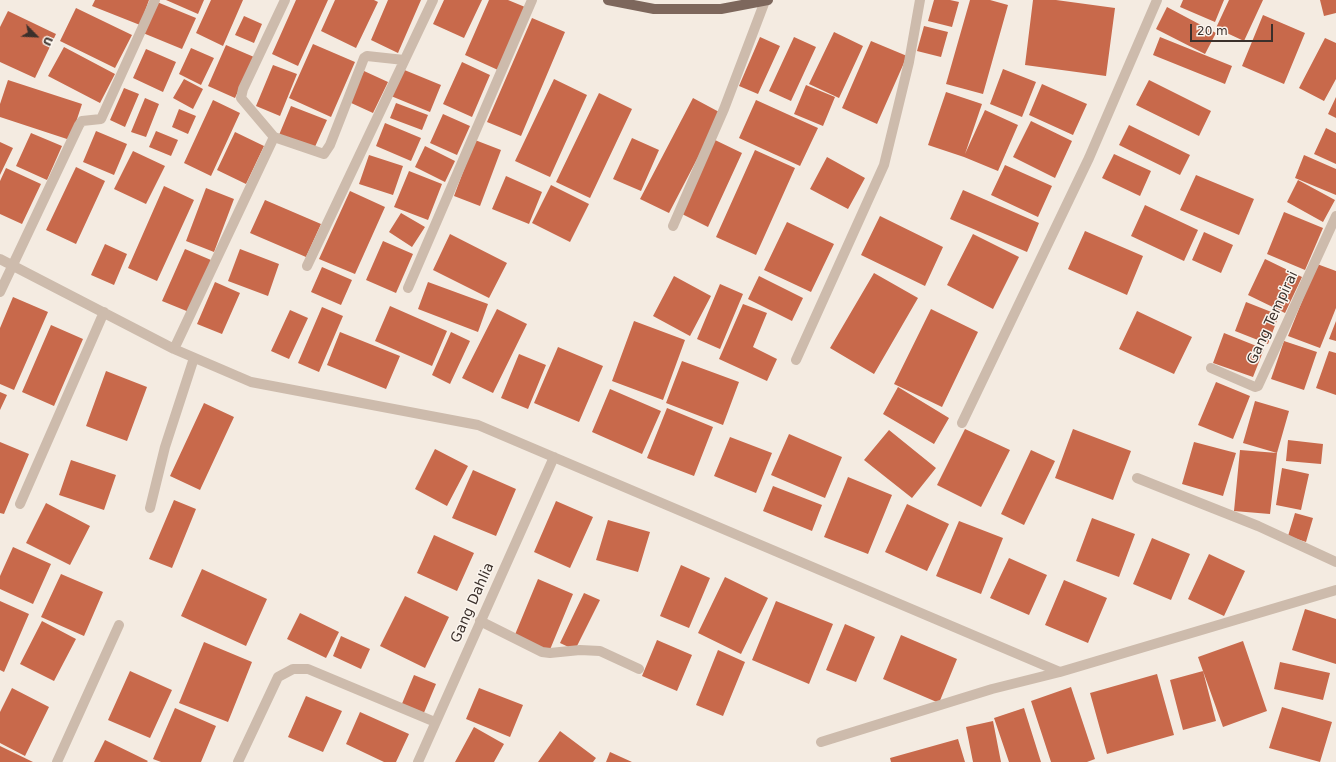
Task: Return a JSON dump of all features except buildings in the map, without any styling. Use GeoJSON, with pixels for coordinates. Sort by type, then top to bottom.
{"type":"FeatureCollection","features":[{"type":"Feature","properties":{"kind":"main road"},"geometry":{"type":"LineString","coordinates":[[608,0],[654,9],[721,9],[767,0]]}},
{"type":"Feature","properties":{"kind":"street"},"geometry":{"type":"LineString","coordinates":[[0,292],[78,125],[82,121],[101,118],[155,0]]}},
{"type":"Feature","properties":{"kind":"street"},"geometry":{"type":"LineString","coordinates":[[285,0],[240,98],[274,137],[324,154],[330,145],[364,58],[367,56],[404,60]]}},
{"type":"Feature","properties":{"kind":"street"},"geometry":{"type":"LineString","coordinates":[[308,266],[433,0]]}},
{"type":"Feature","properties":{"kind":"street"},"geometry":{"type":"LineString","coordinates":[[408,288],[532,0]]}},
{"type":"Feature","properties":{"kind":"street"},"geometry":{"type":"LineString","coordinates":[[673,226],[724,109],[767,0]]}},
{"type":"Feature","properties":{"kind":"street"},"geometry":{"type":"LineString","coordinates":[[796,360],[884,165],[909,62],[920,0]]}},
{"type":"Feature","properties":{"kind":"street"},"geometry":{"type":"LineString","coordinates":[[962,423],[1089,158],[1157,0]]}},
{"type":"Feature","properties":{"kind":"street"},"geometry":{"type":"LineString","coordinates":[[174,349],[274,137]]}},
{"type":"Feature","properties":{"kind":"street","name":"Gang Tempirai"},"geometry":{"type":"LineString","coordinates":[[1211,368],[1255,387],[1258,386],[1336,216]]}},
{"type":"Feature","properties":{"kind":"street"},"geometry":{"type":"LineString","coordinates":[[0,259],[174,349],[251,382],[478,425],[1060,672]]}},
{"type":"Feature","properties":{"kind":"street"},"geometry":{"type":"LineString","coordinates":[[20,504],[104,312]]}},
{"type":"Feature","properties":{"kind":"street"},"geometry":{"type":"LineString","coordinates":[[150,508],[165,447],[194,358]]}},
{"type":"Feature","properties":{"kind":"street","name":"Gang Dahlia"},"geometry":{"type":"LineString","coordinates":[[418,762],[554,457]]}},
{"type":"Feature","properties":{"kind":"street"},"geometry":{"type":"LineString","coordinates":[[1137,478],[1258,526],[1336,562]]}},
{"type":"Feature","properties":{"kind":"street"},"geometry":{"type":"LineString","coordinates":[[821,742],[992,689],[1060,672],[1336,590]]}},
{"type":"Feature","properties":{"kind":"street"},"geometry":{"type":"LineString","coordinates":[[480,621],[542,652],[550,653],[580,650],[600,651],[639,669]]}},
{"type":"Feature","properties":{"kind":"street"},"geometry":{"type":"LineString","coordinates":[[57,762],[119,625]]}},
{"type":"Feature","properties":{"kind":"street"},"geometry":{"type":"LineString","coordinates":[[238,762],[278,677],[293,669],[308,669],[435,722]]}}]}
